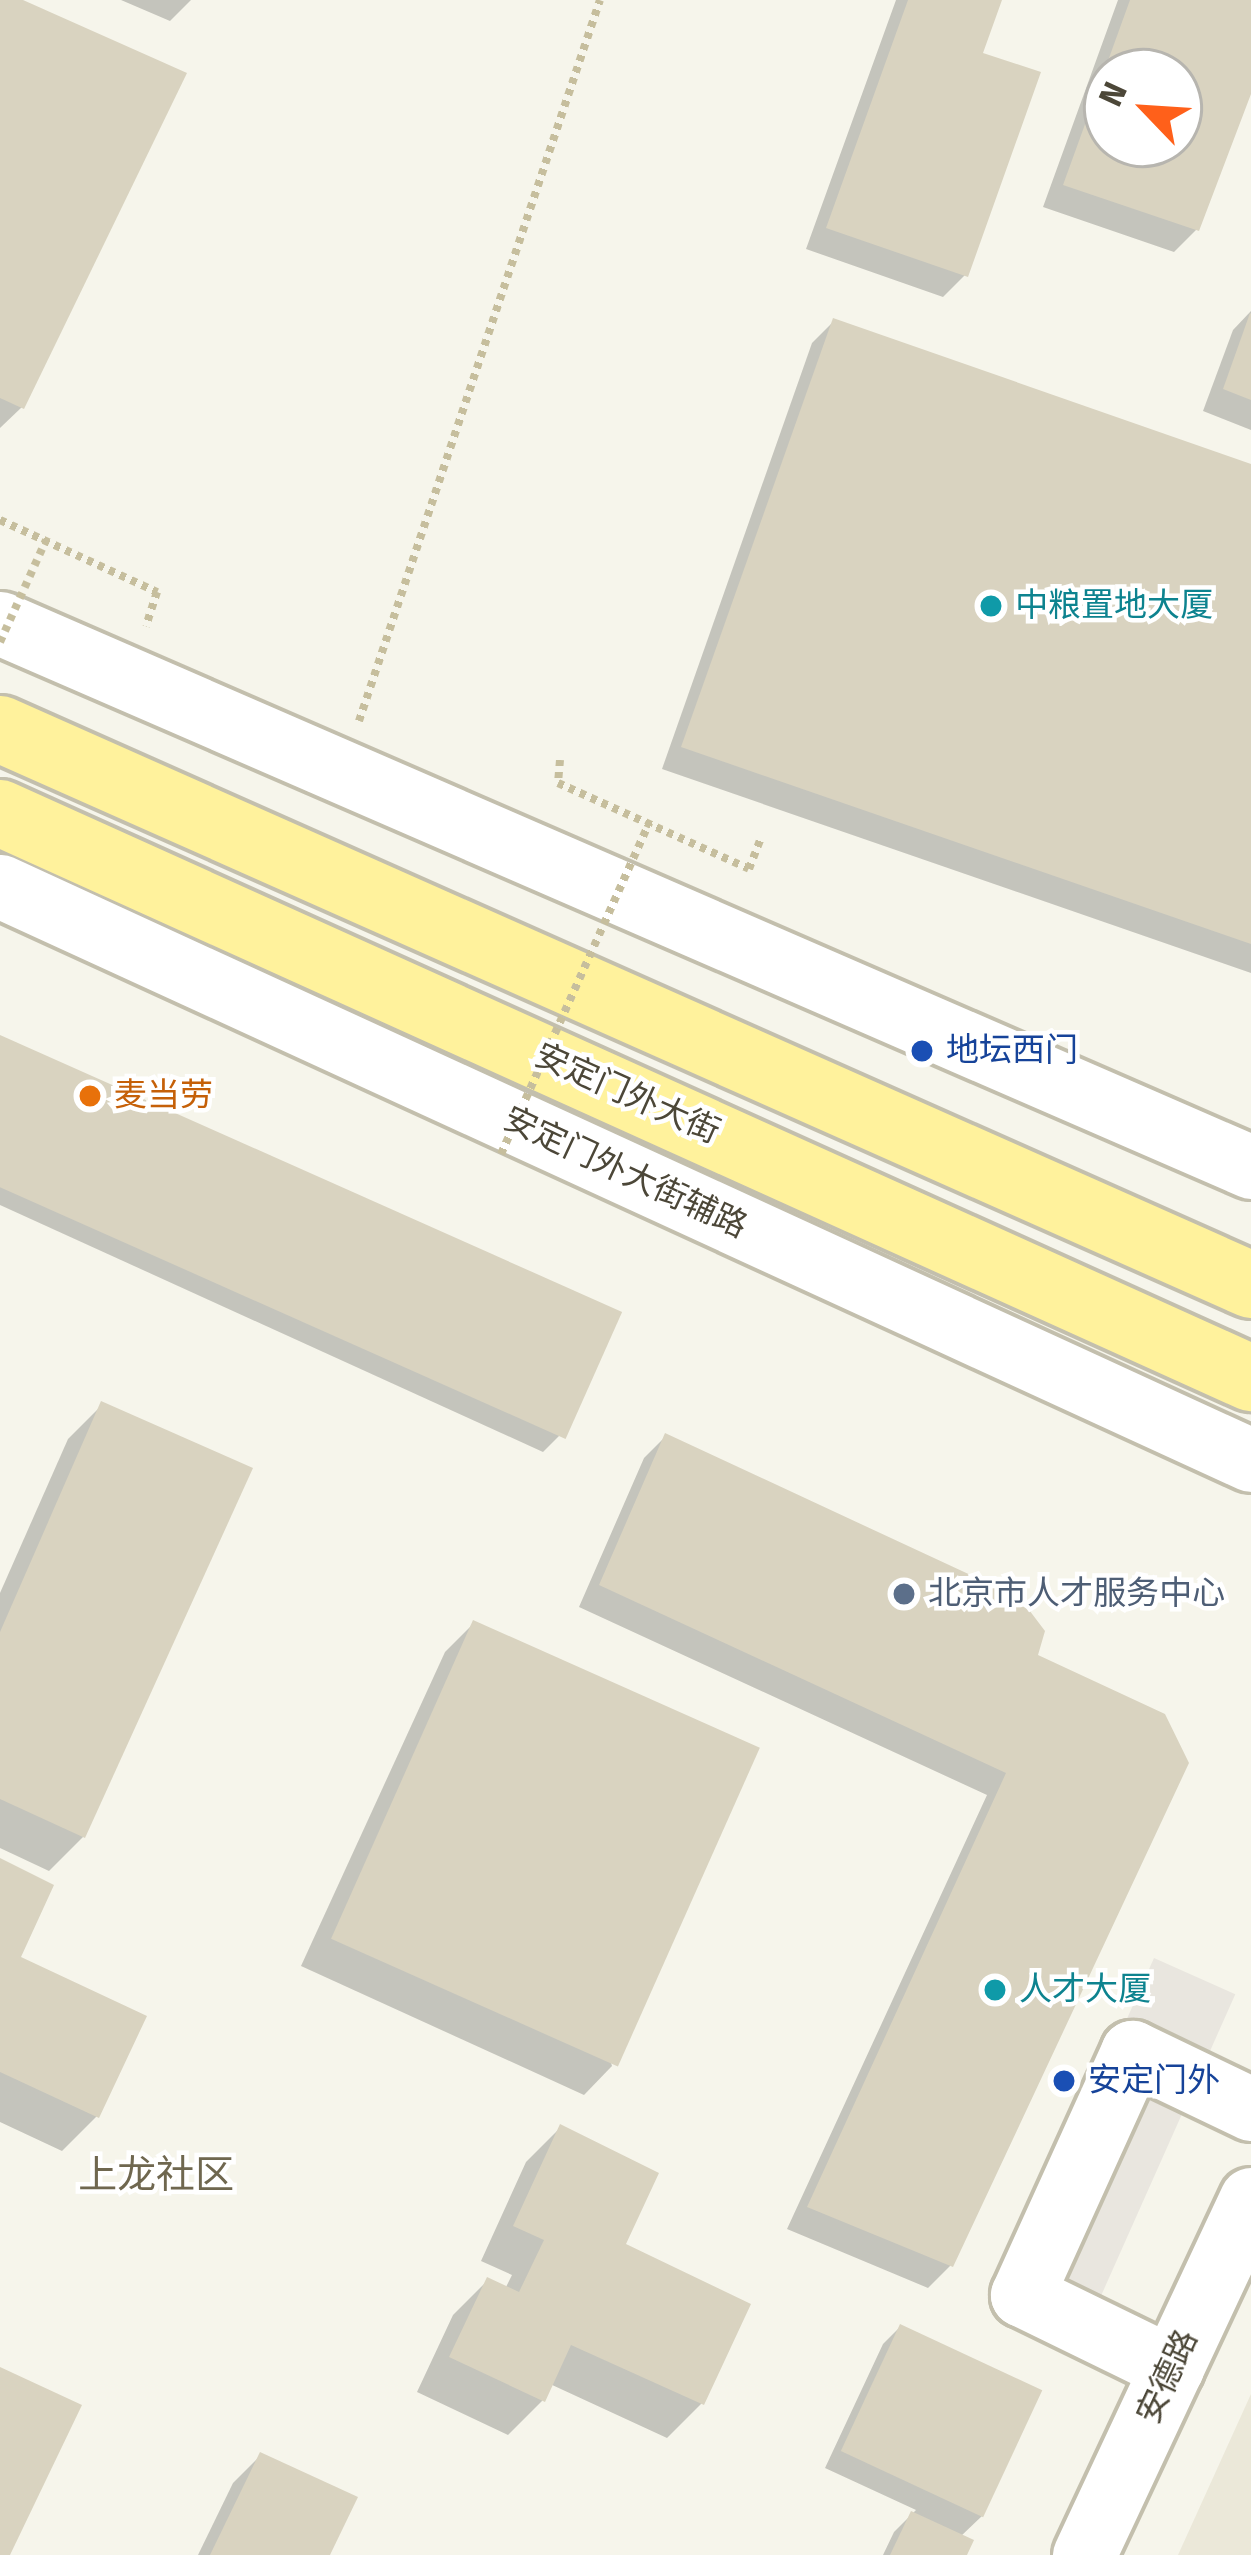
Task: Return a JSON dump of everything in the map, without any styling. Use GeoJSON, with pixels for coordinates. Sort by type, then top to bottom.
{"type":"FeatureCollection","features":[{"type":"Feature","properties":{"kind":"main road"},"geometry":{"type":"LineString","coordinates":[[0,729],[1251,1285]]}},
{"type":"Feature","properties":{"kind":"main road","name":"安定门外大街"},"geometry":{"type":"LineString","coordinates":[[0,813],[1251,1378]]}},
{"type":"Feature","properties":{"kind":"street"},"geometry":{"type":"LineString","coordinates":[[0,623],[1251,1167]]}},
{"type":"Feature","properties":{"kind":"street","name":"安定门外大街辅路"},"geometry":{"type":"LineString","coordinates":[[0,886],[1251,1460]]}},
{"type":"Feature","properties":{"kind":"street"},"geometry":{"type":"LineString","coordinates":[[1172,2368],[1022,2295],[1132,2052],[1251,2109]]}},
{"type":"Feature","properties":{"kind":"street","name":"安德路"},"geometry":{"type":"LineString","coordinates":[[1084,2555],[1251,2199]]}},
{"type":"Feature","properties":{"kind":"path"},"geometry":{"type":"LineString","coordinates":[[342,773],[600,0]]}},
{"type":"Feature","properties":{"kind":"path"},"geometry":{"type":"LineString","coordinates":[[0,520],[157,592],[143,636]]}},
{"type":"Feature","properties":{"kind":"path"},"geometry":{"type":"LineString","coordinates":[[0,642],[46,540]]}},
{"type":"Feature","properties":{"kind":"path"},"geometry":{"type":"LineString","coordinates":[[560,760],[558,783],[748,869],[761,838]]}},
{"type":"Feature","properties":{"kind":"path"},"geometry":{"type":"LineString","coordinates":[[501,1154],[649,823]]}},
{"type":"Feature","properties":{"kind":"shaded area"},"geometry":{"type":"Polygon","coordinates":[[[1154,1958],[1235,1994],[1080,2342],[999,2306],[1154,1958]]]}},
{"type":"Feature","properties":{"kind":"shaded area"},"geometry":{"type":"Polygon","coordinates":[[[1251,2394],[1251,2555],[1178,2555],[1251,2394]]]}},
{"type":"Feature","properties":{"kind":"building"},"geometry":{"type":"Polygon","coordinates":[[[0,0],[23,0],[187,73],[24,409],[0,398],[0,0]]]}},
{"type":"Feature","properties":{"kind":"building"},"geometry":{"type":"Polygon","coordinates":[[[908,0],[1002,0],[983,53],[1041,72],[968,277],[826,228],[908,0]]]}},
{"type":"Feature","properties":{"kind":"building"},"geometry":{"type":"Polygon","coordinates":[[[1130,0],[1251,0],[1251,94],[1199,231],[1063,185],[1083,130],[1083,168],[1203,168],[1203,48],[1113,48],[1130,0]]]}},
{"type":"Feature","properties":{"kind":"building"},"geometry":{"type":"Polygon","coordinates":[[[1251,314],[1251,400],[1223,389],[1251,314]]]}},
{"type":"Feature","properties":{"kind":"building","name":"中粮置地大厦"},"geometry":{"type":"Polygon","coordinates":[[[833,318],[1251,464],[1251,944],[681,747],[833,318]]]}},
{"type":"Feature","properties":{"kind":"building"},"geometry":{"type":"Polygon","coordinates":[[[0,1035],[622,1312],[566,1439],[0,1187],[0,1035]]]}},
{"type":"Feature","properties":{"kind":"building"},"geometry":{"type":"Polygon","coordinates":[[[101,1401],[253,1468],[85,1838],[0,1799],[0,1632],[101,1401]]]}},
{"type":"Feature","properties":{"kind":"building","name":"人才大厦"},"geometry":{"type":"Polygon","coordinates":[[[665,1433],[1020,1598],[1045,1631],[1038,1655],[1165,1714],[1189,1763],[953,2267],[807,2207],[1006,1773],[599,1585],[665,1433]]]}},
{"type":"Feature","properties":{"kind":"building"},"geometry":{"type":"Polygon","coordinates":[[[473,1620],[760,1748],[618,2067],[331,1939],[473,1620]]]}},
{"type":"Feature","properties":{"kind":"building"},"geometry":{"type":"Polygon","coordinates":[[[0,1858],[54,1885],[21,1957],[147,2016],[99,2118],[0,2072],[0,1858]]]}},
{"type":"Feature","properties":{"kind":"building"},"geometry":{"type":"Polygon","coordinates":[[[560,2124],[659,2173],[626,2244],[751,2304],[704,2405],[571,2345],[545,2402],[449,2357],[487,2277],[519,2292],[544,2240],[513,2226],[560,2124]]]}},
{"type":"Feature","properties":{"kind":"building"},"geometry":{"type":"Polygon","coordinates":[[[900,2324],[1042,2390],[983,2517],[841,2451],[900,2324]]]}},
{"type":"Feature","properties":{"kind":"building"},"geometry":{"type":"Polygon","coordinates":[[[0,2367],[82,2405],[10,2555],[0,2555],[0,2367]]]}},
{"type":"Feature","properties":{"kind":"building"},"geometry":{"type":"Polygon","coordinates":[[[260,2452],[358,2497],[330,2555],[210,2555],[260,2452]]]}},
{"type":"Feature","properties":{"kind":"building"},"geometry":{"type":"Polygon","coordinates":[[[911,2511],[974,2540],[967,2555],[890,2555],[911,2511]]]}},
{"type":"Feature","properties":{"kind":"place","name":"中粮置地大厦"},"geometry":{"type":"Point","coordinates":[991,606]}},
{"type":"Feature","properties":{"kind":"place","name":"地坛西门"},"geometry":{"type":"Point","coordinates":[922,1051]}},
{"type":"Feature","properties":{"kind":"place","name":"麦当劳"},"geometry":{"type":"Point","coordinates":[90,1096]}},
{"type":"Feature","properties":{"kind":"place","name":"北京市人才服务中心"},"geometry":{"type":"Point","coordinates":[904,1594]}},
{"type":"Feature","properties":{"kind":"place","name":"人才大厦"},"geometry":{"type":"Point","coordinates":[995,1990]}},
{"type":"Feature","properties":{"kind":"place","name":"安定门外"},"geometry":{"type":"Point","coordinates":[1064,2081]}},
{"type":"Feature","properties":{"kind":"district","name":"上龙社区"},"geometry":{"type":"Point","coordinates":[156,2175]}}]}
